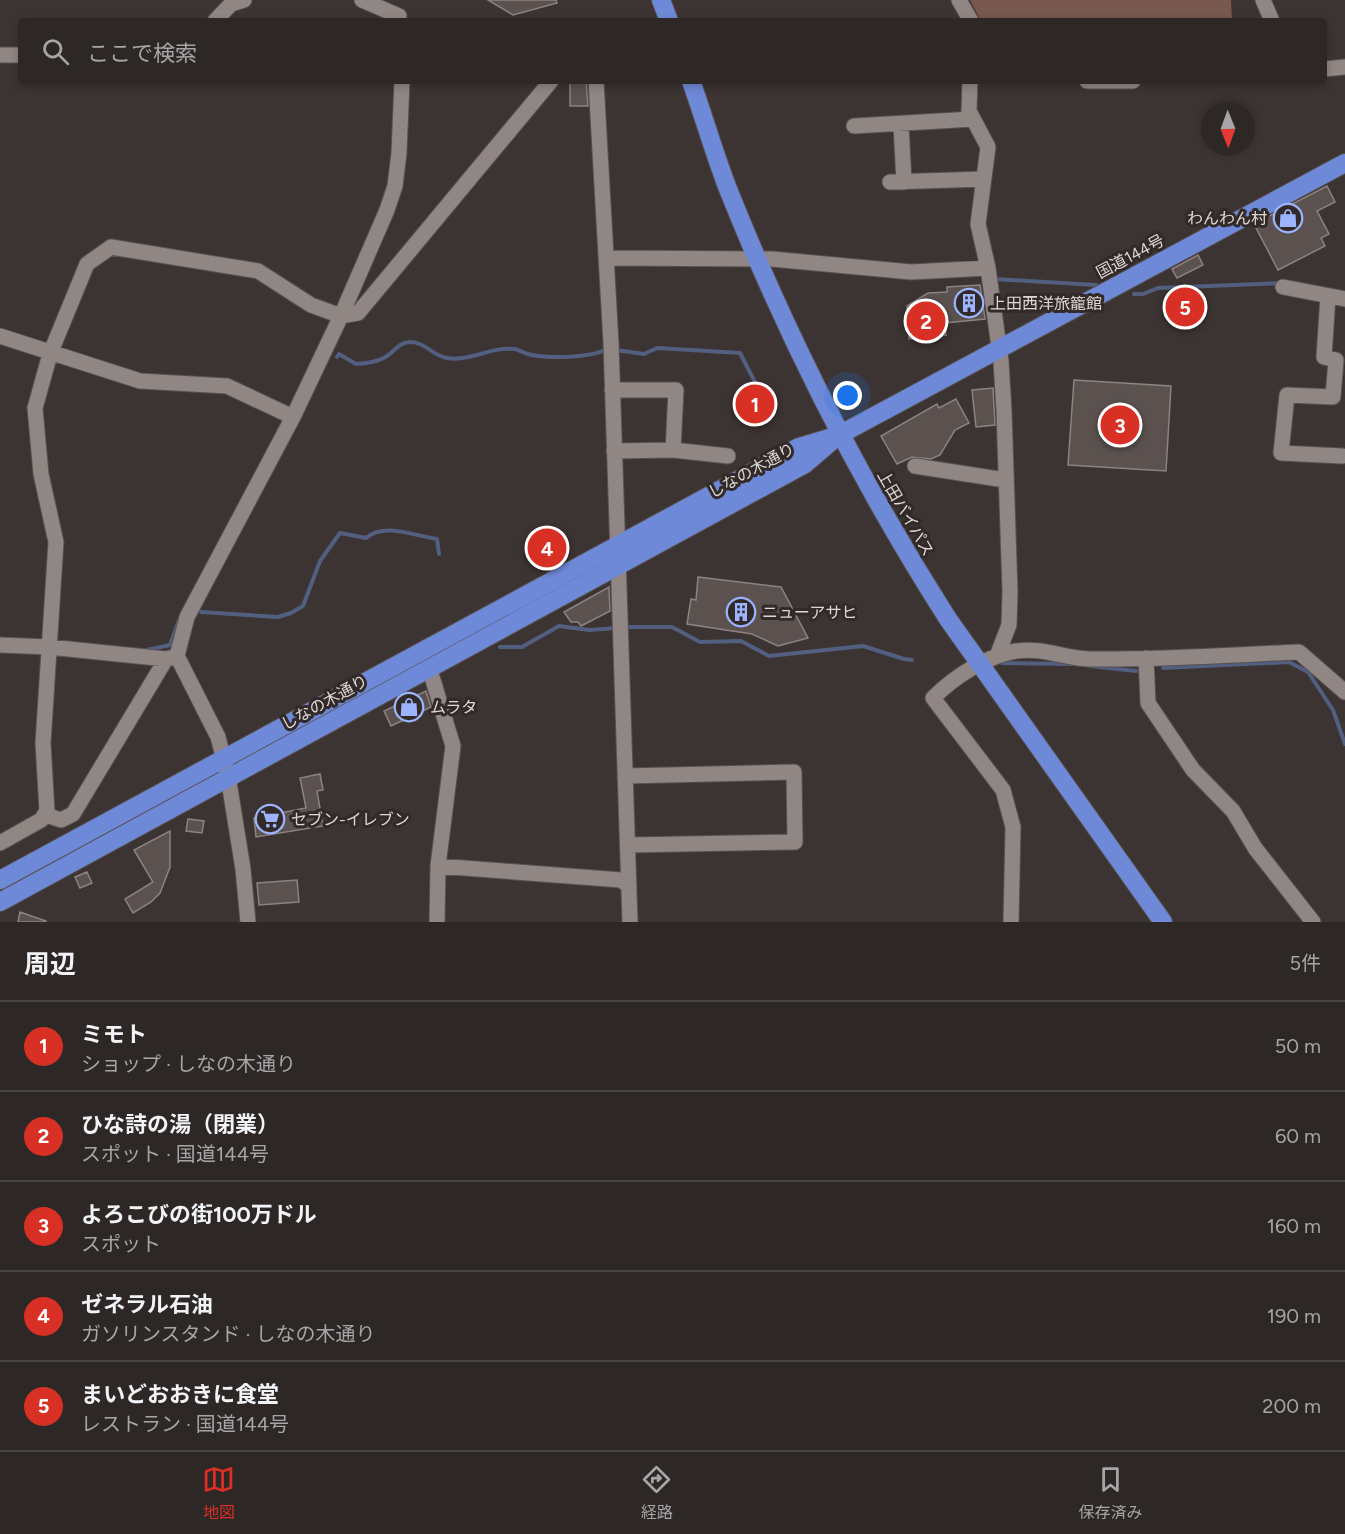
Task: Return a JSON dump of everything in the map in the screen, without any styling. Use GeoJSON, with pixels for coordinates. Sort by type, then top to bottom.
{"type":"FeatureCollection","features":[{"type":"Feature","properties":{"kind":"highway"},"geometry":{"type":"LineString","coordinates":[[663,0],[668,18]]}},
{"type":"Feature","properties":{"kind":"highway","name":"上田バイパス"},"geometry":{"type":"LineString","coordinates":[[692,84],[728,188],[780,312],[839,435],[916,569],[980,666],[1163,922]]}},
{"type":"Feature","properties":{"kind":"highway","name":"国道144号"},"geometry":{"type":"LineString","coordinates":[[839,435],[1345,163]]}},
{"type":"Feature","properties":{"kind":"highway","name":"しなの木通り"},"geometry":{"type":"LineString","coordinates":[[0,880],[799,447],[839,435]]}},
{"type":"Feature","properties":{"kind":"highway","name":"しなの木通り"},"geometry":{"type":"LineString","coordinates":[[0,902],[805,464],[839,435]]}},
{"type":"Feature","properties":{"kind":"street"},"geometry":{"type":"LineString","coordinates":[[218,18],[231,4],[244,0]]}},
{"type":"Feature","properties":{"kind":"street"},"geometry":{"type":"LineString","coordinates":[[362,0],[399,12]]}},
{"type":"Feature","properties":{"kind":"street"},"geometry":{"type":"LineString","coordinates":[[959,0],[969,18]]}},
{"type":"Feature","properties":{"kind":"street"},"geometry":{"type":"LineString","coordinates":[[1263,0],[1271,18]]}},
{"type":"Feature","properties":{"kind":"street"},"geometry":{"type":"LineString","coordinates":[[0,55],[18,56]]}},
{"type":"Feature","properties":{"kind":"street"},"geometry":{"type":"LineString","coordinates":[[1327,69],[1345,67]]}},
{"type":"Feature","properties":{"kind":"street"},"geometry":{"type":"LineString","coordinates":[[0,843],[46,815],[61,820],[73,814],[172,658],[187,617],[293,417],[341,316],[395,186],[402,84]]}},
{"type":"Feature","properties":{"kind":"street"},"geometry":{"type":"LineString","coordinates":[[46,815],[43,743],[56,542],[41,474],[34,408],[50,354],[87,264],[111,248],[258,271],[311,305],[341,316],[358,313],[549,84]]}},
{"type":"Feature","properties":{"kind":"street"},"geometry":{"type":"LineString","coordinates":[[596,84],[612,390],[630,922]]}},
{"type":"Feature","properties":{"kind":"street"},"geometry":{"type":"LineString","coordinates":[[970,84],[969,111],[988,147],[978,224],[988,268],[999,350],[1010,603],[1009,625],[997,656]]}},
{"type":"Feature","properties":{"kind":"street"},"geometry":{"type":"LineString","coordinates":[[854,126],[973,119]]}},
{"type":"Feature","properties":{"kind":"street"},"geometry":{"type":"LineString","coordinates":[[901,124],[897,182],[984,179]]}},
{"type":"Feature","properties":{"kind":"street"},"geometry":{"type":"LineString","coordinates":[[606,258],[759,260],[910,272],[988,268]]}},
{"type":"Feature","properties":{"kind":"street"},"geometry":{"type":"LineString","coordinates":[[1283,287],[1345,299]]}},
{"type":"Feature","properties":{"kind":"street"},"geometry":{"type":"LineString","coordinates":[[1328,296],[1324,357],[1335,360],[1333,397],[1287,394],[1281,453],[1342,456]]}},
{"type":"Feature","properties":{"kind":"street"},"geometry":{"type":"LineString","coordinates":[[0,336],[50,354],[140,381],[227,386],[293,417]]}},
{"type":"Feature","properties":{"kind":"street"},"geometry":{"type":"LineString","coordinates":[[612,390],[676,390],[673,450]]}},
{"type":"Feature","properties":{"kind":"street"},"geometry":{"type":"LineString","coordinates":[[614,451],[673,450],[728,456]]}},
{"type":"Feature","properties":{"kind":"street"},"geometry":{"type":"LineString","coordinates":[[915,466],[1005,480]]}},
{"type":"Feature","properties":{"kind":"street"},"geometry":{"type":"LineString","coordinates":[[0,645],[49,646],[172,658]]}},
{"type":"Feature","properties":{"kind":"street"},"geometry":{"type":"LineString","coordinates":[[1011,922],[1013,827],[1003,790],[933,698],[947,684],[997,656],[1037,650],[1086,659],[1299,652],[1345,692]]}},
{"type":"Feature","properties":{"kind":"street"},"geometry":{"type":"LineString","coordinates":[[172,658],[211,718],[224,758],[243,868],[248,922]]}},
{"type":"Feature","properties":{"kind":"street"},"geometry":{"type":"LineString","coordinates":[[1146,658],[1148,703],[1193,770],[1233,811],[1255,848],[1313,922]]}},
{"type":"Feature","properties":{"kind":"street"},"geometry":{"type":"LineString","coordinates":[[429,667],[453,746],[438,866],[437,922]]}},
{"type":"Feature","properties":{"kind":"street"},"geometry":{"type":"LineString","coordinates":[[625,776],[794,772],[795,842],[628,845]]}},
{"type":"Feature","properties":{"kind":"street"},"geometry":{"type":"LineString","coordinates":[[438,866],[621,880],[629,886]]}},
{"type":"Feature","properties":{"kind":"shaded area"},"geometry":{"type":"Polygon","coordinates":[[[970,0],[1231,0],[1232,18],[979,18],[970,0]]]}},
{"type":"Feature","properties":{"kind":"building"},"geometry":{"type":"Polygon","coordinates":[[[488,0],[556,0],[557,3],[513,15],[488,0]]]}},
{"type":"Feature","properties":{"kind":"building"},"geometry":{"type":"Polygon","coordinates":[[[570,84],[586,84],[588,106],[570,106],[570,84]]]}},
{"type":"Feature","properties":{"kind":"building"},"geometry":{"type":"Polygon","coordinates":[[[1327,186],[1335,202],[1317,211],[1329,234],[1321,238],[1325,246],[1278,270],[1254,224],[1327,186]]]}},
{"type":"Feature","properties":{"kind":"building"},"geometry":{"type":"Polygon","coordinates":[[[1198,255],[1203,265],[1177,278],[1172,269],[1198,255]]]}},
{"type":"Feature","properties":{"kind":"building"},"geometry":{"type":"Polygon","coordinates":[[[980,285],[985,319],[945,323],[946,335],[909,339],[907,306],[928,293],[947,292],[947,287],[980,285]]]}},
{"type":"Feature","properties":{"kind":"building"},"geometry":{"type":"Polygon","coordinates":[[[1194,295],[1195,317],[1176,319],[1174,297],[1194,295]]]}},
{"type":"Feature","properties":{"kind":"building"},"geometry":{"type":"Polygon","coordinates":[[[1074,380],[1171,386],[1166,471],[1068,465],[1074,380]]]}},
{"type":"Feature","properties":{"kind":"building"},"geometry":{"type":"Polygon","coordinates":[[[993,388],[995,425],[976,427],[972,390],[993,388]]]}},
{"type":"Feature","properties":{"kind":"building"},"geometry":{"type":"Polygon","coordinates":[[[956,399],[969,423],[955,430],[940,455],[931,459],[912,457],[897,464],[881,436],[937,404],[939,408],[956,399]]]}},
{"type":"Feature","properties":{"kind":"building","name":"ニューアサヒ"},"geometry":{"type":"Polygon","coordinates":[[[698,577],[781,587],[808,638],[778,646],[752,634],[687,624],[691,599],[696,600],[698,577]]]}},
{"type":"Feature","properties":{"kind":"building"},"geometry":{"type":"Polygon","coordinates":[[[609,587],[610,611],[581,626],[578,622],[571,622],[564,612],[609,587]]]}},
{"type":"Feature","properties":{"kind":"building"},"geometry":{"type":"Polygon","coordinates":[[[426,691],[431,707],[391,726],[384,711],[426,691]]]}},
{"type":"Feature","properties":{"kind":"building"},"geometry":{"type":"Polygon","coordinates":[[[320,774],[323,790],[317,791],[323,826],[256,837],[254,818],[306,808],[300,778],[320,774]]]}},
{"type":"Feature","properties":{"kind":"building"},"geometry":{"type":"Polygon","coordinates":[[[188,819],[204,821],[202,833],[186,831],[188,819]]]}},
{"type":"Feature","properties":{"kind":"building"},"geometry":{"type":"Polygon","coordinates":[[[170,831],[170,867],[160,893],[151,902],[133,913],[125,899],[153,882],[134,850],[170,831]]]}},
{"type":"Feature","properties":{"kind":"building"},"geometry":{"type":"Polygon","coordinates":[[[87,872],[92,883],[80,888],[75,877],[87,872]]]}},
{"type":"Feature","properties":{"kind":"building"},"geometry":{"type":"Polygon","coordinates":[[[297,880],[299,902],[259,905],[257,883],[297,880]]]}},
{"type":"Feature","properties":{"kind":"building"},"geometry":{"type":"Polygon","coordinates":[[[20,912],[46,921],[18,922],[20,912]]]}},
{"type":"Feature","properties":{"kind":"waterway"},"geometry":{"type":"LineString","coordinates":[[994,279],[1096,285]]}},
{"type":"Feature","properties":{"kind":"waterway"},"geometry":{"type":"LineString","coordinates":[[1134,294],[1143,294],[1158,288],[1282,283]]}},
{"type":"Feature","properties":{"kind":"waterway"},"geometry":{"type":"LineString","coordinates":[[337,357],[339,354],[356,364],[372,362],[384,358],[400,345],[410,342],[420,344],[442,357],[455,359],[506,349],[515,349],[536,356],[556,357],[588,355],[605,350]]}},
{"type":"Feature","properties":{"kind":"waterway"},"geometry":{"type":"LineString","coordinates":[[616,350],[644,354],[657,348],[740,353],[759,390]]}},
{"type":"Feature","properties":{"kind":"waterway"},"geometry":{"type":"LineString","coordinates":[[201,612],[278,617],[291,613],[303,606],[320,561],[340,533],[366,538],[382,531],[410,533],[437,539],[439,554]]}},
{"type":"Feature","properties":{"kind":"waterway"},"geometry":{"type":"LineString","coordinates":[[147,650],[170,645],[179,620]]}},
{"type":"Feature","properties":{"kind":"waterway"},"geometry":{"type":"LineString","coordinates":[[500,647],[522,647],[559,626],[589,630],[617,628]]}},
{"type":"Feature","properties":{"kind":"waterway"},"geometry":{"type":"LineString","coordinates":[[626,627],[672,627],[700,642],[741,641],[769,656],[863,646],[912,660]]}},
{"type":"Feature","properties":{"kind":"waterway"},"geometry":{"type":"LineString","coordinates":[[1163,668],[1289,662],[1308,672],[1333,710],[1345,744]]}},
{"type":"Feature","properties":{"kind":"waterway"},"geometry":{"type":"LineString","coordinates":[[1002,663],[1071,664]]}},
{"type":"Feature","properties":{"kind":"waterway"},"geometry":{"type":"LineString","coordinates":[[1090,666],[1136,671]]}},
{"type":"Feature","properties":{"kind":"place","name":"わんわん村"},"geometry":{"type":"Point","coordinates":[1288,218]}},
{"type":"Feature","properties":{"kind":"place","name":"上田西洋旅籠館"},"geometry":{"type":"Point","coordinates":[969,303]}},
{"type":"Feature","properties":{"kind":"place","name":"まいどおおきに食堂"},"geometry":{"type":"Point","coordinates":[1185,307]}},
{"type":"Feature","properties":{"kind":"place","name":"ひな詩の湯（閉業）"},"geometry":{"type":"Point","coordinates":[926,321]}},
{"type":"Feature","properties":{"kind":"place","name":"ミモト"},"geometry":{"type":"Point","coordinates":[755,404]}},
{"type":"Feature","properties":{"kind":"place","name":"よろこびの街100万ドル"},"geometry":{"type":"Point","coordinates":[1120,425]}},
{"type":"Feature","properties":{"kind":"place","name":"ゼネラル石油"},"geometry":{"type":"Point","coordinates":[547,548]}},
{"type":"Feature","properties":{"kind":"place","name":"ニューアサヒ"},"geometry":{"type":"Point","coordinates":[741,612]}},
{"type":"Feature","properties":{"kind":"place","name":"ムラタ"},"geometry":{"type":"Point","coordinates":[409,707]}},
{"type":"Feature","properties":{"kind":"place","name":"セブン-イレブン"},"geometry":{"type":"Point","coordinates":[270,819]}}]}
